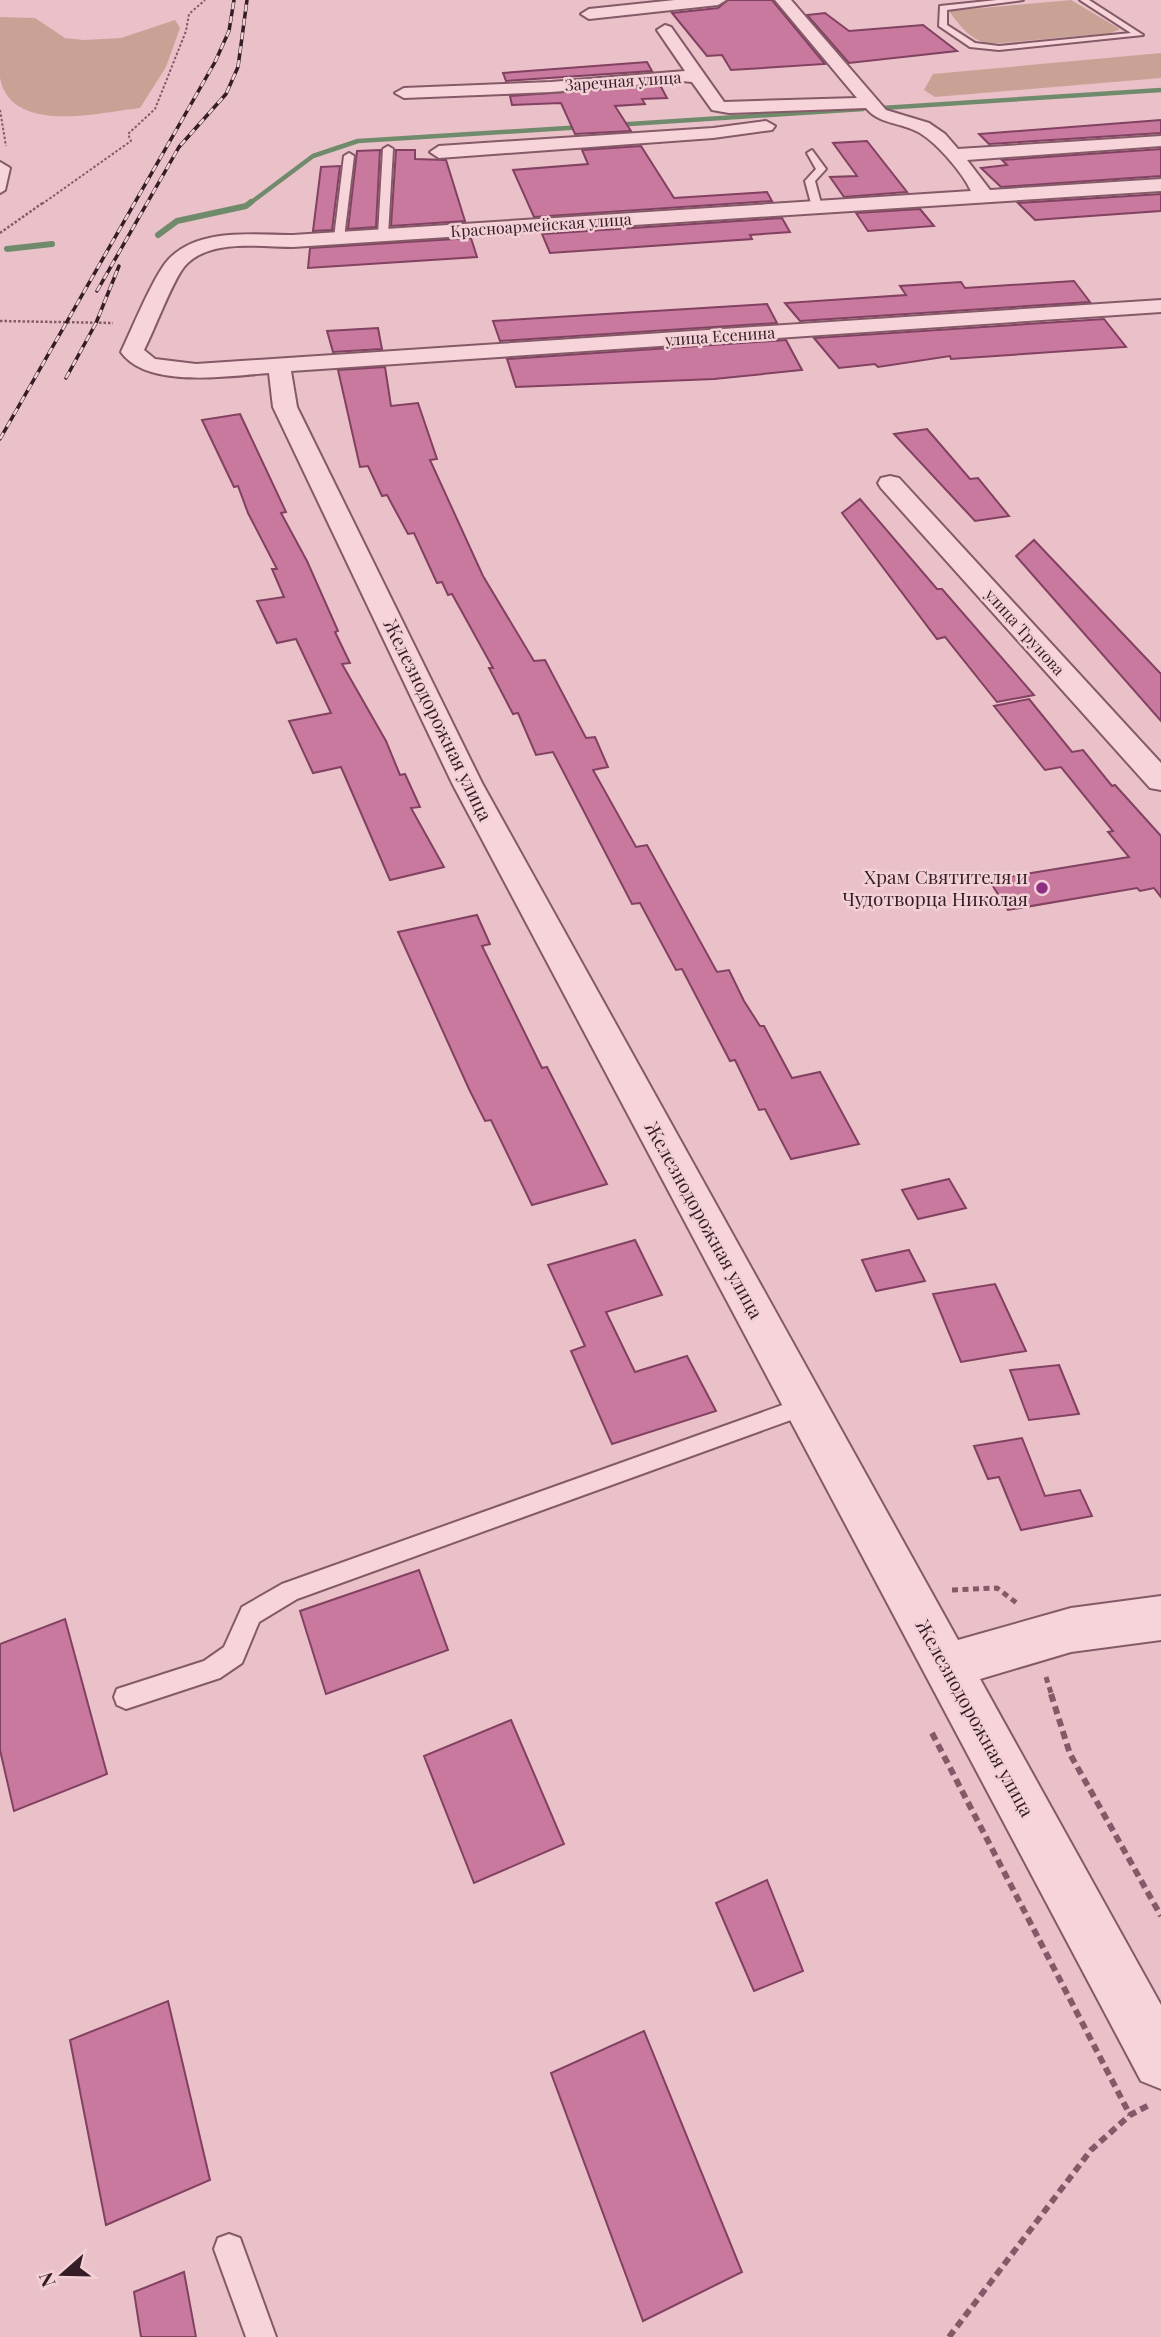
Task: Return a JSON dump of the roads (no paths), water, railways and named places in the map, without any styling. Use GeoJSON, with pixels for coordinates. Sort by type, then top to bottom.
{"type":"FeatureCollection","features":[{"type":"Feature","properties":{"kind":"street"},"geometry":{"type":"LineString","coordinates":[[589,14],[718,0]]}},
{"type":"Feature","properties":{"kind":"street"},"geometry":{"type":"LineString","coordinates":[[783,0],[875,108]]}},
{"type":"Feature","properties":{"kind":"street"},"geometry":{"type":"LineString","coordinates":[[665,30],[697,77]]}},
{"type":"Feature","properties":{"kind":"street","name":"Заречная улица"},"geometry":{"type":"LineString","coordinates":[[404,93],[697,77],[719,106],[875,108],[923,127],[939,138],[977,183],[983,196]]}},
{"type":"Feature","properties":{"kind":"street"},"geometry":{"type":"LineString","coordinates":[[439,152],[713,133],[875,108]]}},
{"type":"Feature","properties":{"kind":"street"},"geometry":{"type":"LineString","coordinates":[[952,155],[1161,141]]}},
{"type":"Feature","properties":{"kind":"street","name":"Красноармейская улица"},"geometry":{"type":"LineString","coordinates":[[279,366],[196,371],[149,365],[132,352],[176,263],[202,247],[226,240],[256,243],[1161,185]]}},
{"type":"Feature","properties":{"kind":"street","name":"улица Есенина"},"geometry":{"type":"LineString","coordinates":[[279,366],[1161,306]]}},
{"type":"Feature","properties":{"kind":"street","name":"Железнодорожная улица"},"geometry":{"type":"LineString","coordinates":[[279,366],[285,407],[467,783],[1161,2061]]}},
{"type":"Feature","properties":{"kind":"street","name":"улица Трунова"},"geometry":{"type":"LineString","coordinates":[[890,483],[1161,781]]}},
{"type":"Feature","properties":{"kind":"street"},"geometry":{"type":"LineString","coordinates":[[946,1666],[1071,1630],[1161,1618]]}},
{"type":"Feature","properties":{"kind":"lane"},"geometry":{"type":"LineString","coordinates":[[1019,0],[943,8],[943,26],[973,45],[999,48],[1139,34],[1084,0]]}},
{"type":"Feature","properties":{"kind":"lane"},"geometry":{"type":"LineString","coordinates":[[383,235],[388,149]]}},
{"type":"Feature","properties":{"kind":"lane"},"geometry":{"type":"LineString","coordinates":[[811,153],[821,169],[810,181],[817,207]]}},
{"type":"Feature","properties":{"kind":"lane"},"geometry":{"type":"LineString","coordinates":[[339,238],[349,156]]}},
{"type":"Feature","properties":{"kind":"lane"},"geometry":{"type":"LineString","coordinates":[[0,190],[3,167]]}},
{"type":"Feature","properties":{"kind":"lane"},"geometry":{"type":"LineString","coordinates":[[126,1697],[211,1670],[233,1655],[250,1615],[267,1602],[290,1591],[805,1406]]}},
{"type":"Feature","properties":{"kind":"lane"},"geometry":{"type":"LineString","coordinates":[[229,2249],[261,2337]]}},
{"type":"Feature","properties":{"kind":"waterway"},"geometry":{"type":"LineString","coordinates":[[882,108],[1161,90]]}},
{"type":"Feature","properties":{"kind":"waterway"},"geometry":{"type":"LineString","coordinates":[[614,125],[863,109]]}},
{"type":"Feature","properties":{"kind":"waterway"},"geometry":{"type":"LineString","coordinates":[[249,204],[313,156],[358,141],[584,127]]}},
{"type":"Feature","properties":{"kind":"waterway"},"geometry":{"type":"LineString","coordinates":[[158,235],[177,221],[246,206],[251,202]]}},
{"type":"Feature","properties":{"kind":"waterway"},"geometry":{"type":"LineString","coordinates":[[7,249],[52,244]]}},
{"type":"Feature","properties":{"kind":"railway"},"geometry":{"type":"LineString","coordinates":[[0,439],[215,62],[229,31],[234,0]]}},
{"type":"Feature","properties":{"kind":"railway"},"geometry":{"type":"LineString","coordinates":[[97,291],[179,147],[226,94],[238,67],[247,0]]}},
{"type":"Feature","properties":{"kind":"railway"},"geometry":{"type":"LineString","coordinates":[[66,378],[96,323],[119,266]]}},
{"type":"Feature","properties":{"kind":"place","name":"Храм Святителя и Чудотворца Николая"},"geometry":{"type":"Point","coordinates":[1042,888]}}]}
